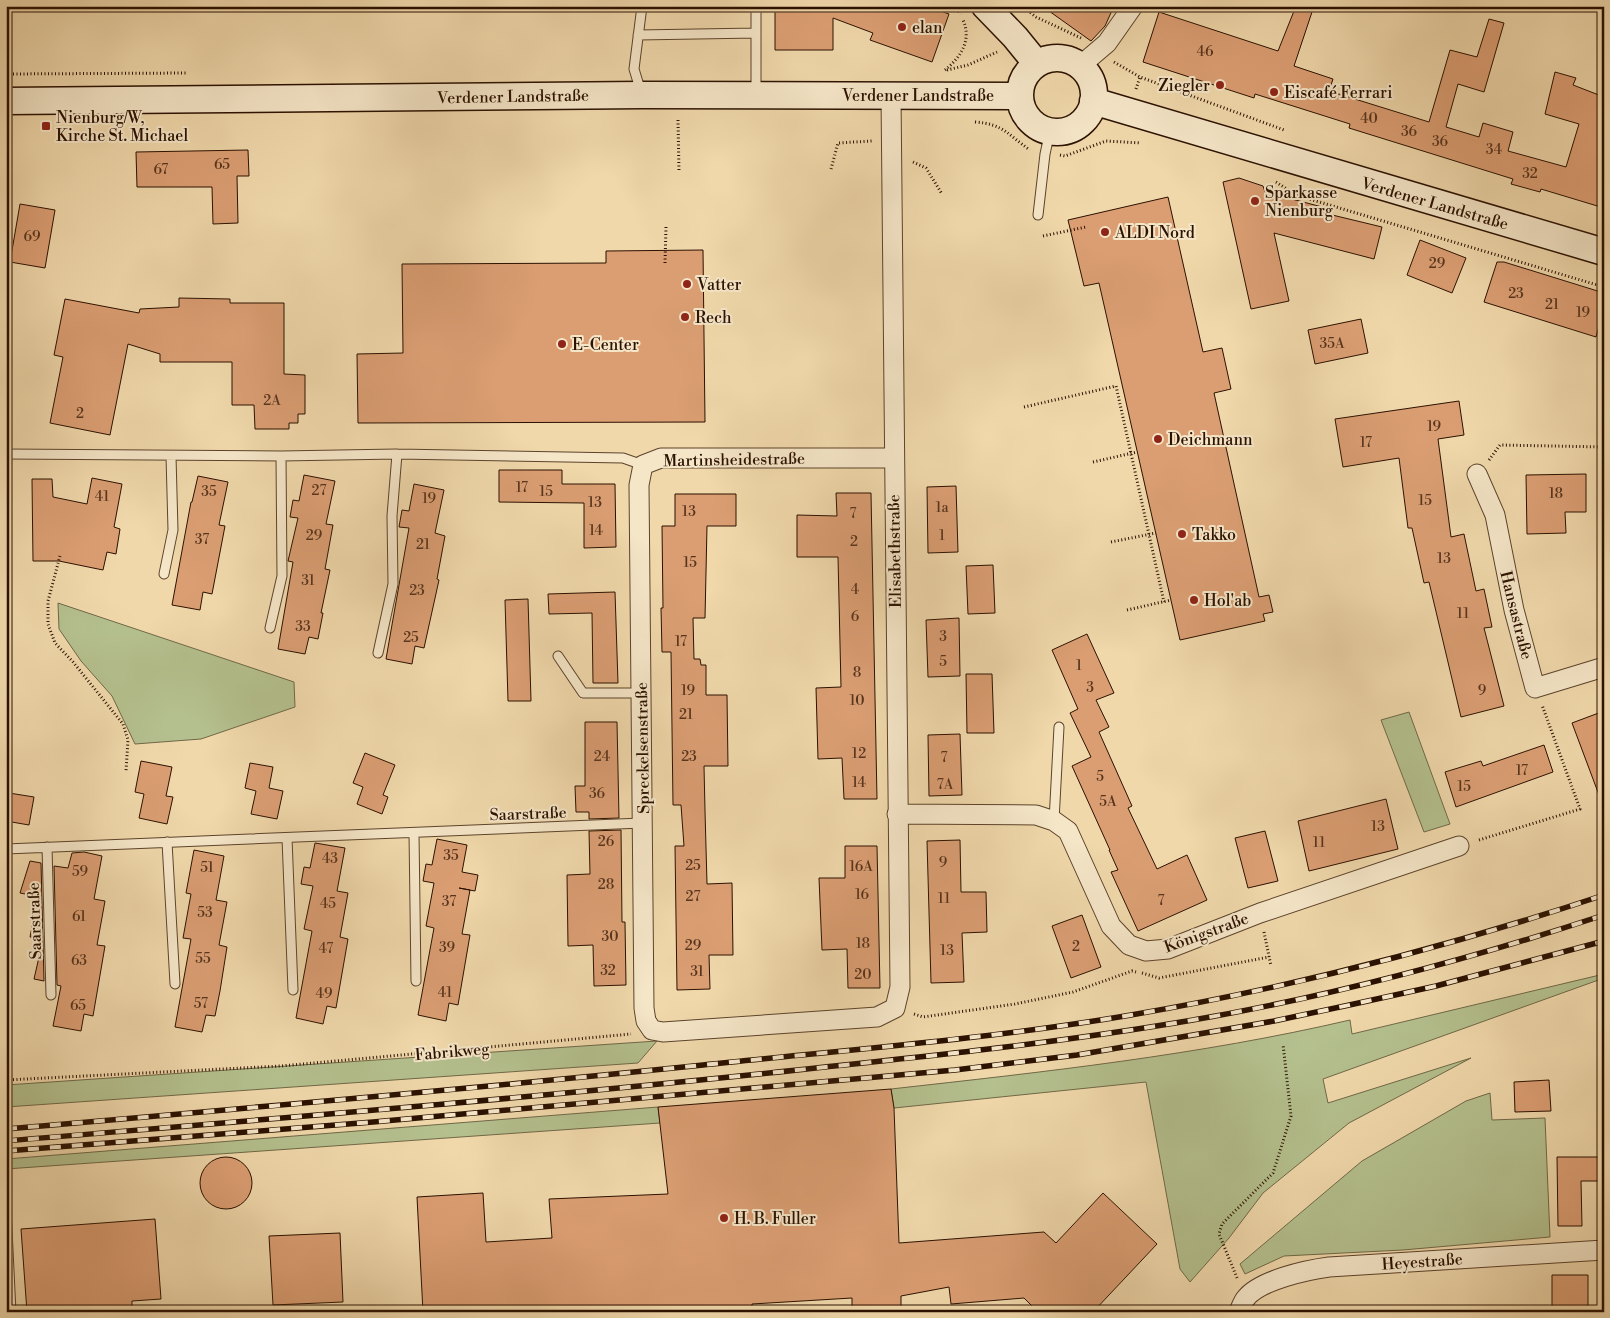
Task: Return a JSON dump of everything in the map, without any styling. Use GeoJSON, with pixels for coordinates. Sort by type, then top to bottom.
{"type":"FeatureCollection","features":[{"type":"Feature","properties":{"kind":"main road"},"geometry":{"type":"LineString","coordinates":[[987,7],[1015,36],[1037,64]]}},
{"type":"Feature","properties":{"kind":"main road"},"geometry":{"type":"LineString","coordinates":[[1059,58],[1089,58],[1093,101],[1089,112],[1078,125],[1062,132],[1040,128],[1026,115],[1020,96],[1024,78],[1037,64],[1059,58]]}},
{"type":"Feature","properties":{"kind":"main road","name":"Verdener Landstraße"},"geometry":{"type":"LineString","coordinates":[[6,101],[756,94],[1020,96]]}},
{"type":"Feature","properties":{"kind":"main road","name":"Verdener Landstraße"},"geometry":{"type":"LineString","coordinates":[[1093,101],[1604,252]]}},
{"type":"Feature","properties":{"kind":"street"},"geometry":{"type":"LineString","coordinates":[[1089,58],[1107,43],[1133,6]]}},
{"type":"Feature","properties":{"kind":"street","name":"Elisabethstraße"},"geometry":{"type":"LineString","coordinates":[[891,95],[895,322],[893,458],[900,987],[895,1008]]}},
{"type":"Feature","properties":{"kind":"street","name":"Martinsheidestraße"},"geometry":{"type":"LineString","coordinates":[[642,465],[661,458],[893,458]]}},
{"type":"Feature","properties":{"kind":"street","name":"Spreckelsenstraße"},"geometry":{"type":"LineString","coordinates":[[642,465],[639,485],[644,1008],[646,1021],[652,1030]]}},
{"type":"Feature","properties":{"kind":"street","name":"Hansastraße"},"geometry":{"type":"LineString","coordinates":[[1477,474],[1495,515],[1514,610],[1536,688]]}},
{"type":"Feature","properties":{"kind":"street"},"geometry":{"type":"LineString","coordinates":[[1536,688],[1604,667]]}},
{"type":"Feature","properties":{"kind":"street","name":"Königstraße"},"geometry":{"type":"LineString","coordinates":[[898,814],[1036,814],[1054,821],[1068,831],[1111,926],[1129,945],[1146,951],[1168,949],[1260,913],[1459,846]]}},
{"type":"Feature","properties":{"kind":"street"},"geometry":{"type":"LineString","coordinates":[[652,1030],[663,1032],[877,1017],[895,1008]]}},
{"type":"Feature","properties":{"kind":"street","name":"Heyestraße"},"geometry":{"type":"LineString","coordinates":[[1242,1304],[1270,1282],[1306,1270],[1329,1266],[1604,1250]]}},
{"type":"Feature","properties":{"kind":"lane"},"geometry":{"type":"LineString","coordinates":[[642,6],[634,69],[642,95]]}},
{"type":"Feature","properties":{"kind":"lane"},"geometry":{"type":"LineString","coordinates":[[756,6],[756,94]]}},
{"type":"Feature","properties":{"kind":"lane"},"geometry":{"type":"LineString","coordinates":[[638,35],[756,33]]}},
{"type":"Feature","properties":{"kind":"lane"},"geometry":{"type":"LineString","coordinates":[[1038,215],[1045,154],[1050,131]]}},
{"type":"Feature","properties":{"kind":"lane","name":"Martinsheidestraße"},"geometry":{"type":"LineString","coordinates":[[6,454],[281,456],[397,454],[623,458],[642,465]]}},
{"type":"Feature","properties":{"kind":"lane"},"geometry":{"type":"LineString","coordinates":[[378,653],[393,584],[392,516],[397,454]]}},
{"type":"Feature","properties":{"kind":"lane"},"geometry":{"type":"LineString","coordinates":[[164,574],[173,530],[171,456]]}},
{"type":"Feature","properties":{"kind":"lane"},"geometry":{"type":"LineString","coordinates":[[270,628],[282,576],[281,456]]}},
{"type":"Feature","properties":{"kind":"lane"},"geometry":{"type":"LineString","coordinates":[[558,656],[583,693],[641,693]]}},
{"type":"Feature","properties":{"kind":"lane"},"geometry":{"type":"LineString","coordinates":[[1054,821],[1059,727]]}},
{"type":"Feature","properties":{"kind":"lane","name":"Saarstraße"},"geometry":{"type":"LineString","coordinates":[[7,846],[47,847],[642,823]]}},
{"type":"Feature","properties":{"kind":"lane"},"geometry":{"type":"LineString","coordinates":[[414,832],[416,981]]}},
{"type":"Feature","properties":{"kind":"lane"},"geometry":{"type":"LineString","coordinates":[[287,838],[293,990]]}},
{"type":"Feature","properties":{"kind":"lane"},"geometry":{"type":"LineString","coordinates":[[167,842],[175,984]]}},
{"type":"Feature","properties":{"kind":"lane","name":"Saarstraße"},"geometry":{"type":"LineString","coordinates":[[47,847],[51,995]]}},
{"type":"Feature","properties":{"kind":"lane"},"geometry":{"type":"LineString","coordinates":[[6,1208],[11,1312]]}},
{"type":"Feature","properties":{"kind":"path"},"geometry":{"type":"LineString","coordinates":[[954,6],[960,12],[967,28],[965,46],[957,60],[945,70],[968,66],[998,52]]}},
{"type":"Feature","properties":{"kind":"path"},"geometry":{"type":"LineString","coordinates":[[1022,6],[1036,17],[1051,22],[1089,58],[1286,130]]}},
{"type":"Feature","properties":{"kind":"path"},"geometry":{"type":"LineString","coordinates":[[678,119],[679,172]]}},
{"type":"Feature","properties":{"kind":"path"},"geometry":{"type":"LineString","coordinates":[[831,169],[838,143],[892,141]]}},
{"type":"Feature","properties":{"kind":"path"},"geometry":{"type":"LineString","coordinates":[[892,160],[909,161],[926,168],[942,194]]}},
{"type":"Feature","properties":{"kind":"path"},"geometry":{"type":"LineString","coordinates":[[1274,180],[1296,195],[1604,287]]}},
{"type":"Feature","properties":{"kind":"path"},"geometry":{"type":"LineString","coordinates":[[1043,236],[1086,227]]}},
{"type":"Feature","properties":{"kind":"path"},"geometry":{"type":"LineString","coordinates":[[665,263],[666,228]]}},
{"type":"Feature","properties":{"kind":"path"},"geometry":{"type":"LineString","coordinates":[[1024,407],[1116,386],[1164,602]]}},
{"type":"Feature","properties":{"kind":"path"},"geometry":{"type":"LineString","coordinates":[[1477,474],[1500,445],[1604,448]]}},
{"type":"Feature","properties":{"kind":"path"},"geometry":{"type":"LineString","coordinates":[[1093,462],[1137,452]]}},
{"type":"Feature","properties":{"kind":"path"},"geometry":{"type":"LineString","coordinates":[[1111,542],[1156,532]]}},
{"type":"Feature","properties":{"kind":"path"},"geometry":{"type":"LineString","coordinates":[[60,556],[48,601],[48,624],[55,643],[73,662],[122,724],[128,740],[126,771]]}},
{"type":"Feature","properties":{"kind":"path"},"geometry":{"type":"LineString","coordinates":[[1127,610],[1171,600]]}},
{"type":"Feature","properties":{"kind":"path"},"geometry":{"type":"LineString","coordinates":[[1459,846],[1580,809],[1536,688]]}},
{"type":"Feature","properties":{"kind":"path"},"geometry":{"type":"LineString","coordinates":[[1267,943],[1271,966]]}},
{"type":"Feature","properties":{"kind":"path"},"geometry":{"type":"LineString","coordinates":[[895,1008],[923,1017],[1015,1004],[1073,992],[1132,970],[1159,978],[1269,957]]}},
{"type":"Feature","properties":{"kind":"path","name":"Fabrikweg"},"geometry":{"type":"LineString","coordinates":[[6,1080],[291,1065],[500,1048],[639,1034],[652,1030]]}},
{"type":"Feature","properties":{"kind":"path"},"geometry":{"type":"LineString","coordinates":[[1242,1304],[1219,1234],[1222,1224],[1273,1173],[1291,1116],[1282,1044]]}},
{"type":"Feature","properties":{"kind":"green space"},"geometry":{"type":"Polygon","coordinates":[[[58,603],[294,682],[295,707],[201,739],[135,744],[112,696],[81,661],[59,629],[58,603]]]}},
{"type":"Feature","properties":{"kind":"green space"},"geometry":{"type":"Polygon","coordinates":[[[1409,712],[1450,824],[1424,832],[1381,720],[1409,712]]]}},
{"type":"Feature","properties":{"kind":"green space"},"geometry":{"type":"Polygon","coordinates":[[[1604,974],[1604,978],[1323,1079],[1328,1103],[1471,1058],[1349,1123],[1263,1193],[1229,1238],[1190,1282],[1180,1269],[1146,1082],[894,1108],[891,1089],[1064,1069],[1179,1053],[1350,1020],[1352,1034],[1604,974]]]}},
{"type":"Feature","properties":{"kind":"green space"},"geometry":{"type":"Polygon","coordinates":[[[657,1041],[638,1063],[6,1107],[6,1085],[657,1041]]]}},
{"type":"Feature","properties":{"kind":"green space"},"geometry":{"type":"Polygon","coordinates":[[[1490,1093],[1492,1120],[1545,1118],[1550,1237],[1403,1250],[1284,1256],[1245,1274],[1240,1264],[1362,1161],[1466,1101],[1490,1093]]]}},
{"type":"Feature","properties":{"kind":"green space"},"geometry":{"type":"Polygon","coordinates":[[[658,1107],[660,1123],[6,1169],[6,1159],[658,1107]]]}},
{"type":"Feature","properties":{"kind":"building"},"geometry":{"type":"Polygon","coordinates":[[[861,6],[926,6],[949,14],[932,62],[870,40],[873,33],[833,18],[833,50],[775,50],[775,10],[859,10],[861,6]]]}},
{"type":"Feature","properties":{"kind":"building"},"geometry":{"type":"Polygon","coordinates":[[[1042,6],[1114,6],[1105,26],[1091,41],[1042,6]]]}},
{"type":"Feature","properties":{"kind":"building"},"geometry":{"type":"Polygon","coordinates":[[[1296,6],[1314,6],[1294,66],[1333,79],[1329,91],[1429,122],[1450,50],[1477,57],[1489,19],[1504,23],[1484,92],[1458,84],[1446,127],[1479,137],[1483,123],[1513,132],[1508,151],[1566,167],[1579,124],[1545,114],[1555,72],[1576,78],[1573,85],[1604,97],[1604,208],[1541,189],[1540,192],[1511,184],[1513,179],[1349,128],[1350,124],[1255,94],[1254,98],[1143,62],[1159,12],[1278,51],[1296,6]]]}},
{"type":"Feature","properties":{"kind":"building"},"geometry":{"type":"Polygon","coordinates":[[[248,150],[249,176],[237,176],[238,223],[213,224],[212,187],[137,187],[136,152],[248,150]]]}},
{"type":"Feature","properties":{"kind":"building"},"geometry":{"type":"Polygon","coordinates":[[[1239,178],[1263,186],[1265,192],[1326,208],[1324,213],[1382,227],[1374,259],[1274,233],[1289,301],[1251,309],[1223,182],[1239,178]]]}},
{"type":"Feature","properties":{"kind":"building"},"geometry":{"type":"Polygon","coordinates":[[[1168,197],[1203,352],[1222,348],[1231,389],[1214,393],[1259,597],[1269,595],[1273,612],[1263,614],[1265,621],[1180,640],[1099,283],[1084,286],[1068,220],[1168,197]]]}},
{"type":"Feature","properties":{"kind":"building"},"geometry":{"type":"Polygon","coordinates":[[[20,204],[55,210],[45,268],[10,262],[20,204]]]}},
{"type":"Feature","properties":{"kind":"building"},"geometry":{"type":"Polygon","coordinates":[[[1420,240],[1466,258],[1452,293],[1407,275],[1420,240]]]}},
{"type":"Feature","properties":{"kind":"building","name":"E-Center"},"geometry":{"type":"Polygon","coordinates":[[[703,250],[705,422],[358,423],[357,354],[403,353],[402,264],[606,263],[606,251],[703,250]]]}},
{"type":"Feature","properties":{"kind":"building"},"geometry":{"type":"Polygon","coordinates":[[[1497,262],[1504,262],[1604,293],[1604,309],[1596,337],[1484,302],[1497,262]]]}},
{"type":"Feature","properties":{"kind":"building"},"geometry":{"type":"Polygon","coordinates":[[[179,298],[230,299],[230,303],[284,303],[284,374],[305,375],[305,414],[298,414],[298,423],[289,423],[289,429],[255,429],[254,405],[232,405],[232,362],[160,362],[160,354],[128,344],[110,435],[50,423],[63,357],[54,355],[65,299],[139,313],[140,309],[179,307],[179,298]]]}},
{"type":"Feature","properties":{"kind":"building"},"geometry":{"type":"Polygon","coordinates":[[[1361,319],[1368,353],[1315,364],[1308,330],[1361,319]]]}},
{"type":"Feature","properties":{"kind":"building"},"geometry":{"type":"Polygon","coordinates":[[[1459,401],[1464,435],[1438,439],[1451,537],[1464,534],[1476,591],[1484,589],[1492,627],[1484,628],[1504,706],[1461,717],[1429,582],[1424,583],[1412,528],[1408,528],[1399,458],[1343,467],[1335,419],[1459,401]]]}},
{"type":"Feature","properties":{"kind":"building"},"geometry":{"type":"Polygon","coordinates":[[[499,470],[562,470],[562,484],[615,484],[616,547],[584,548],[584,503],[499,502],[499,470]]]}},
{"type":"Feature","properties":{"kind":"building"},"geometry":{"type":"Polygon","coordinates":[[[1586,474],[1586,512],[1565,512],[1566,533],[1527,534],[1526,475],[1586,474]]]}},
{"type":"Feature","properties":{"kind":"building"},"geometry":{"type":"Polygon","coordinates":[[[304,475],[335,481],[326,524],[333,525],[325,569],[330,570],[321,613],[323,613],[318,639],[309,637],[305,654],[278,649],[293,562],[288,561],[298,518],[290,517],[293,500],[299,501],[304,475]]]}},
{"type":"Feature","properties":{"kind":"building"},"geometry":{"type":"Polygon","coordinates":[[[198,476],[228,482],[219,525],[225,526],[212,594],[203,592],[200,610],[172,605],[191,502],[198,476]]]}},
{"type":"Feature","properties":{"kind":"building"},"geometry":{"type":"Polygon","coordinates":[[[92,478],[122,484],[114,527],[120,529],[116,554],[107,552],[103,570],[59,561],[33,561],[32,479],[52,479],[53,497],[87,504],[92,478]]]}},
{"type":"Feature","properties":{"kind":"building"},"geometry":{"type":"Polygon","coordinates":[[[414,484],[444,490],[435,533],[445,536],[437,579],[439,580],[424,648],[415,646],[412,664],[386,659],[409,528],[399,527],[402,510],[409,511],[414,484]]]}},
{"type":"Feature","properties":{"kind":"building"},"geometry":{"type":"Polygon","coordinates":[[[956,486],[958,552],[928,553],[927,487],[956,486]]]}},
{"type":"Feature","properties":{"kind":"building"},"geometry":{"type":"Polygon","coordinates":[[[836,493],[871,493],[877,799],[844,799],[842,758],[818,759],[816,688],[841,687],[838,557],[797,557],[797,515],[837,516],[836,493]]]}},
{"type":"Feature","properties":{"kind":"building"},"geometry":{"type":"Polygon","coordinates":[[[675,494],[736,494],[736,526],[707,526],[705,618],[693,618],[694,659],[700,659],[701,665],[706,665],[706,695],[727,695],[728,766],[704,766],[705,811],[707,884],[732,883],[733,955],[709,955],[710,989],[677,990],[675,846],[684,846],[681,805],[673,805],[671,652],[662,652],[661,608],[663,608],[662,526],[675,526],[675,494]]]}},
{"type":"Feature","properties":{"kind":"building"},"geometry":{"type":"Polygon","coordinates":[[[993,565],[995,613],[968,614],[966,566],[993,565]]]}},
{"type":"Feature","properties":{"kind":"building"},"geometry":{"type":"Polygon","coordinates":[[[615,592],[618,683],[593,683],[592,613],[549,614],[548,594],[615,592]]]}},
{"type":"Feature","properties":{"kind":"building"},"geometry":{"type":"Polygon","coordinates":[[[528,599],[531,701],[508,701],[505,600],[528,599]]]}},
{"type":"Feature","properties":{"kind":"building"},"geometry":{"type":"Polygon","coordinates":[[[959,618],[960,676],[928,677],[926,620],[959,618]]]}},
{"type":"Feature","properties":{"kind":"building"},"geometry":{"type":"Polygon","coordinates":[[[1087,634],[1114,693],[1096,700],[1109,727],[1099,732],[1132,806],[1128,808],[1157,869],[1187,855],[1207,900],[1138,931],[1111,872],[1118,870],[1110,850],[1072,766],[1091,757],[1070,713],[1078,709],[1052,650],[1087,634]]]}},
{"type":"Feature","properties":{"kind":"building"},"geometry":{"type":"Polygon","coordinates":[[[966,674],[992,674],[994,733],[967,733],[966,674]]]}},
{"type":"Feature","properties":{"kind":"building"},"geometry":{"type":"Polygon","coordinates":[[[1604,711],[1604,803],[1602,803],[1572,723],[1604,711]]]}},
{"type":"Feature","properties":{"kind":"building"},"geometry":{"type":"Polygon","coordinates":[[[585,722],[617,722],[619,818],[589,819],[589,812],[576,812],[575,786],[585,786],[585,722]]]}},
{"type":"Feature","properties":{"kind":"building"},"geometry":{"type":"Polygon","coordinates":[[[960,734],[962,795],[929,796],[928,735],[960,734]]]}},
{"type":"Feature","properties":{"kind":"building"},"geometry":{"type":"Polygon","coordinates":[[[1544,745],[1553,772],[1456,807],[1445,772],[1481,761],[1483,766],[1544,745]]]}},
{"type":"Feature","properties":{"kind":"building"},"geometry":{"type":"Polygon","coordinates":[[[365,753],[395,765],[383,795],[388,797],[382,814],[357,804],[363,787],[353,783],[365,753]]]}},
{"type":"Feature","properties":{"kind":"building"},"geometry":{"type":"Polygon","coordinates":[[[141,761],[172,767],[166,796],[173,797],[167,824],[139,818],[144,794],[135,792],[141,761]]]}},
{"type":"Feature","properties":{"kind":"building"},"geometry":{"type":"Polygon","coordinates":[[[250,763],[273,767],[269,788],[283,791],[277,819],[251,814],[256,791],[245,788],[250,763]]]}},
{"type":"Feature","properties":{"kind":"building"},"geometry":{"type":"Polygon","coordinates":[[[9,793],[34,797],[29,825],[6,821],[9,793]]]}},
{"type":"Feature","properties":{"kind":"building"},"geometry":{"type":"Polygon","coordinates":[[[1386,799],[1398,849],[1309,871],[1298,821],[1386,799]]]}},
{"type":"Feature","properties":{"kind":"building"},"geometry":{"type":"Polygon","coordinates":[[[621,830],[622,922],[625,922],[626,985],[594,986],[593,945],[568,946],[567,875],[590,874],[589,831],[621,830]]]}},
{"type":"Feature","properties":{"kind":"building"},"geometry":{"type":"Polygon","coordinates":[[[1265,831],[1278,881],[1248,888],[1235,838],[1265,831]]]}},
{"type":"Feature","properties":{"kind":"building"},"geometry":{"type":"Polygon","coordinates":[[[437,839],[467,845],[462,872],[478,875],[475,891],[470,890],[462,934],[470,935],[458,1005],[449,1003],[446,1021],[418,1015],[434,928],[426,926],[434,883],[423,881],[426,864],[432,865],[437,839]]]}},
{"type":"Feature","properties":{"kind":"building"},"geometry":{"type":"Polygon","coordinates":[[[960,840],[961,892],[986,892],[987,932],[962,933],[964,982],[931,983],[927,841],[960,840]]]}},
{"type":"Feature","properties":{"kind":"building"},"geometry":{"type":"Polygon","coordinates":[[[315,843],[345,848],[337,891],[348,893],[340,937],[348,939],[336,1008],[327,1006],[323,1024],[296,1018],[312,931],[304,929],[313,886],[301,884],[304,867],[310,868],[315,843]]]}},
{"type":"Feature","properties":{"kind":"building"},"geometry":{"type":"Polygon","coordinates":[[[845,846],[877,846],[880,988],[848,988],[847,949],[822,950],[819,878],[845,878],[845,846]]]}},
{"type":"Feature","properties":{"kind":"building"},"geometry":{"type":"Polygon","coordinates":[[[194,850],[224,856],[216,900],[227,902],[219,945],[227,947],[220,991],[215,1016],[206,1015],[202,1032],[175,1027],[191,939],[183,938],[191,894],[186,893],[194,850]]]}},
{"type":"Feature","properties":{"kind":"building"},"geometry":{"type":"Polygon","coordinates":[[[84,852],[102,856],[94,899],[105,901],[97,945],[105,946],[93,1016],[84,1014],[81,1031],[53,1026],[61,986],[57,985],[54,866],[68,868],[72,853],[84,852]]]}},
{"type":"Feature","properties":{"kind":"building"},"geometry":{"type":"Polygon","coordinates":[[[30,861],[41,863],[44,981],[34,979],[39,957],[33,956],[37,938],[30,937],[34,917],[31,917],[35,896],[20,893],[30,861]]]}},
{"type":"Feature","properties":{"kind":"building"},"geometry":{"type":"Polygon","coordinates":[[[1082,915],[1101,967],[1071,978],[1052,926],[1082,915]]]}},
{"type":"Feature","properties":{"kind":"building"},"geometry":{"type":"Polygon","coordinates":[[[1549,1080],[1551,1111],[1515,1112],[1514,1082],[1549,1080]]]}},
{"type":"Feature","properties":{"kind":"building","name":"H. B. Fuller"},"geometry":{"type":"Polygon","coordinates":[[[891,1089],[894,1108],[899,1243],[1044,1232],[1056,1243],[1103,1193],[1157,1244],[1093,1312],[1038,1312],[1024,1298],[951,1304],[949,1287],[901,1296],[901,1312],[852,1312],[852,1298],[752,1304],[752,1312],[423,1312],[417,1197],[483,1193],[486,1242],[552,1238],[549,1199],[668,1194],[658,1107],[891,1089]]]}},
{"type":"Feature","properties":{"kind":"building"},"geometry":{"type":"Polygon","coordinates":[[[226,1157],[236,1159],[244,1165],[250,1173],[252,1183],[250,1193],[244,1201],[236,1207],[226,1209],[216,1207],[208,1201],[202,1193],[200,1183],[202,1173],[208,1165],[216,1159],[226,1157]]]}},
{"type":"Feature","properties":{"kind":"building"},"geometry":{"type":"Polygon","coordinates":[[[1557,1157],[1604,1157],[1604,1181],[1581,1181],[1582,1226],[1558,1226],[1557,1157]]]}},
{"type":"Feature","properties":{"kind":"building"},"geometry":{"type":"Polygon","coordinates":[[[155,1219],[161,1299],[132,1301],[132,1312],[27,1312],[21,1229],[155,1219]]]}},
{"type":"Feature","properties":{"kind":"building"},"geometry":{"type":"Polygon","coordinates":[[[340,1233],[343,1302],[273,1305],[269,1236],[340,1233]]]}},
{"type":"Feature","properties":{"kind":"building"},"geometry":{"type":"Polygon","coordinates":[[[1552,1275],[1588,1275],[1588,1310],[1552,1309],[1552,1275]]]}},
{"type":"Feature","properties":{"kind":"railway"},"geometry":{"type":"LineString","coordinates":[[6,1129],[616,1074],[1025,1031],[1131,1015],[1252,992],[1429,948],[1604,895]]}},
{"type":"Feature","properties":{"kind":"railway"},"geometry":{"type":"LineString","coordinates":[[6,1141],[665,1083],[920,1057],[1134,1030],[1293,1001],[1345,989],[1449,962],[1604,915]]}},
{"type":"Feature","properties":{"kind":"railway"},"geometry":{"type":"LineString","coordinates":[[6,1151],[373,1122],[955,1070],[1077,1055],[1274,1021],[1354,1004],[1436,986],[1604,941]]}},
{"type":"Feature","properties":{"kind":"place","name":"elan"},"geometry":{"type":"Point","coordinates":[902,27]}},
{"type":"Feature","properties":{"kind":"place","name":"Ziegler"},"geometry":{"type":"Point","coordinates":[1220,85]}},
{"type":"Feature","properties":{"kind":"place","name":"Eiscafé Ferrari"},"geometry":{"type":"Point","coordinates":[1274,92]}},
{"type":"Feature","properties":{"kind":"place","name":"Nienburg/W, Kirche St. Michael"},"geometry":{"type":"Point","coordinates":[46,126]}},
{"type":"Feature","properties":{"kind":"place","name":"Sparkasse Nienburg"},"geometry":{"type":"Point","coordinates":[1255,201]}},
{"type":"Feature","properties":{"kind":"place","name":"ALDI Nord"},"geometry":{"type":"Point","coordinates":[1105,232]}},
{"type":"Feature","properties":{"kind":"place","name":"Vatter"},"geometry":{"type":"Point","coordinates":[687,284]}},
{"type":"Feature","properties":{"kind":"place","name":"Rech"},"geometry":{"type":"Point","coordinates":[685,317]}},
{"type":"Feature","properties":{"kind":"place","name":"E-Center"},"geometry":{"type":"Point","coordinates":[562,344]}},
{"type":"Feature","properties":{"kind":"place","name":"Deichmann"},"geometry":{"type":"Point","coordinates":[1158,439]}},
{"type":"Feature","properties":{"kind":"place","name":"Takko"},"geometry":{"type":"Point","coordinates":[1182,534]}},
{"type":"Feature","properties":{"kind":"place","name":"Hol'ab"},"geometry":{"type":"Point","coordinates":[1194,600]}},
{"type":"Feature","properties":{"kind":"place","name":"H. B. Fuller"},"geometry":{"type":"Point","coordinates":[724,1218]}}]}
